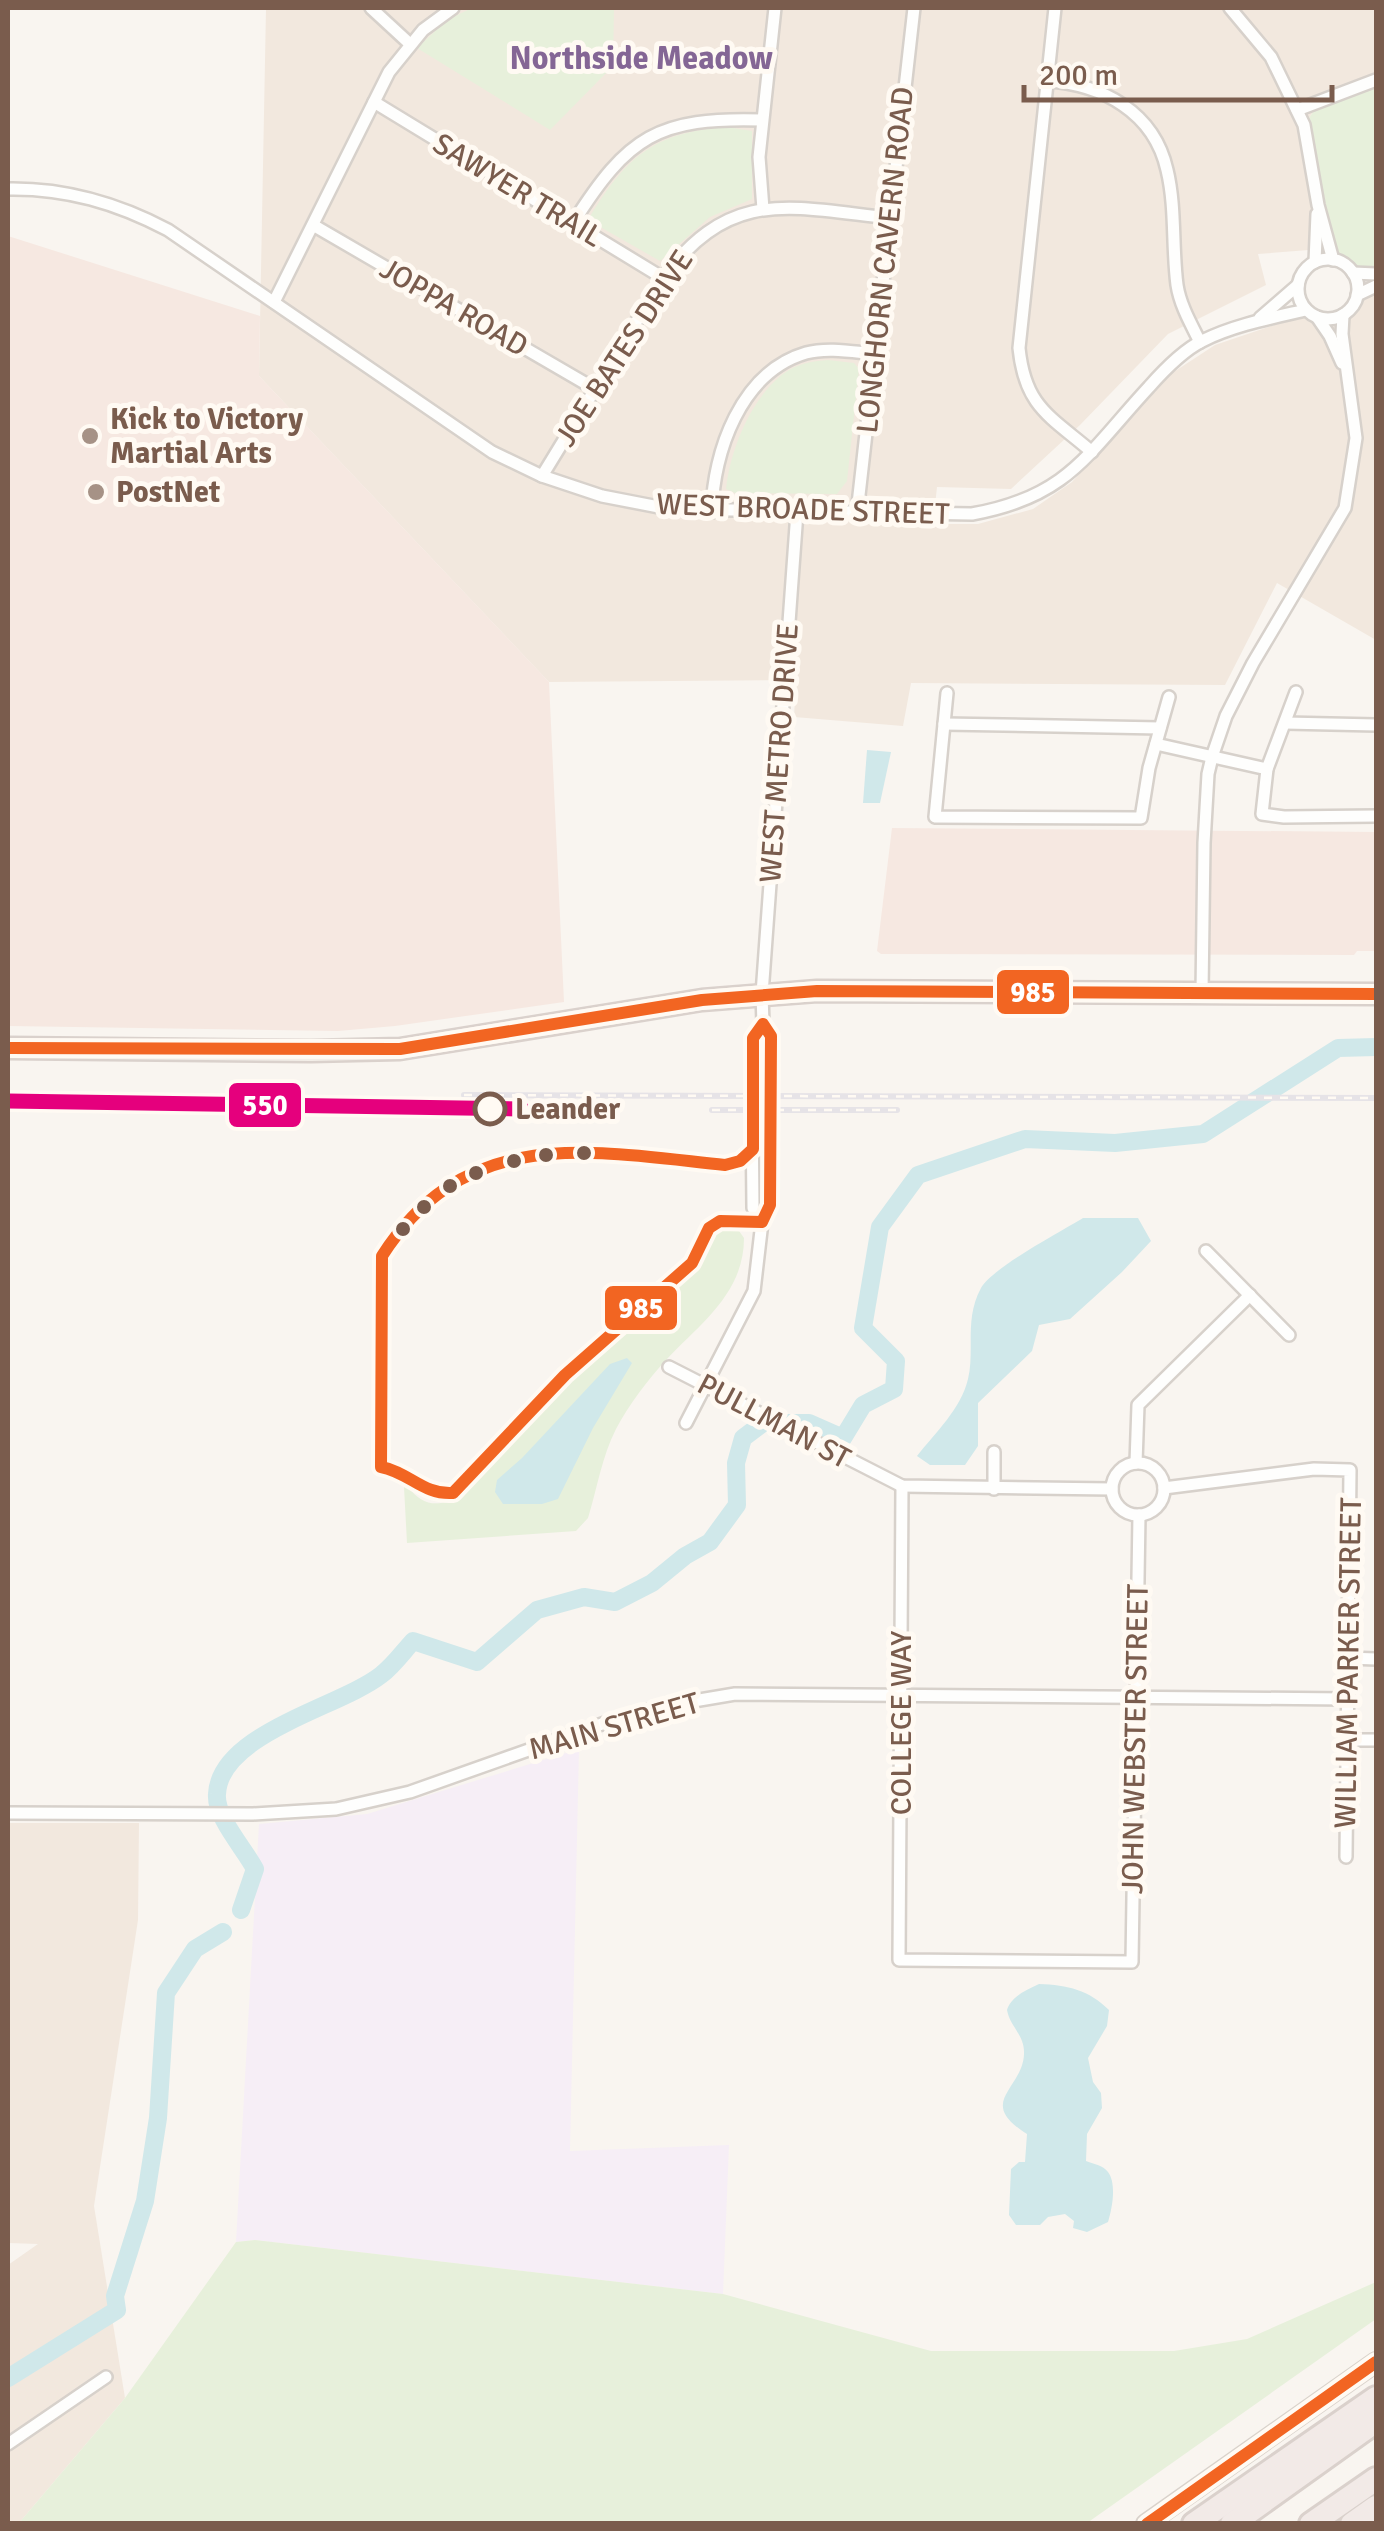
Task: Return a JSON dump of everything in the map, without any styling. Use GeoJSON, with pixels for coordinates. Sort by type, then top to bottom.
{"type":"FeatureCollection","features":[{"type":"Feature","properties":{"kind":"highway"},"geometry":{"type":"LineString","coordinates":[[1194,2524],[1376,2398]]}},
{"type":"Feature","properties":{"kind":"highway"},"geometry":{"type":"LineString","coordinates":[[1232,2524],[1376,2421]]}},
{"type":"Feature","properties":{"kind":"highway"},"geometry":{"type":"LineString","coordinates":[[1310,2524],[1376,2479]]}},
{"type":"Feature","properties":{"kind":"highway"},"geometry":{"type":"LineString","coordinates":[[1352,2524],[1376,2506]]}},
{"type":"Feature","properties":{"kind":"main road"},"geometry":{"type":"LineString","coordinates":[[8,1048],[400,1049],[520,1032],[636,1009],[762,994],[1376,994]]}},
{"type":"Feature","properties":{"kind":"main road"},"geometry":{"type":"LineString","coordinates":[[1146,2524],[1376,2362]]}},
{"type":"Feature","properties":{"kind":"street"},"geometry":{"type":"LineString","coordinates":[[371,8],[410,44]]}},
{"type":"Feature","properties":{"kind":"street"},"geometry":{"type":"LineString","coordinates":[[274,302],[389,72],[410,44],[453,8]]}},
{"type":"Feature","properties":{"kind":"street"},"geometry":{"type":"LineString","coordinates":[[763,209],[760,156],[774,8]]}},
{"type":"Feature","properties":{"kind":"street","name":"LONGHORN CAVERN ROAD"},"geometry":{"type":"LineString","coordinates":[[857,512],[914,8]]}},
{"type":"Feature","properties":{"kind":"street"},"geometry":{"type":"LineString","coordinates":[[1054,8],[1019,348],[1021,372],[1032,401],[1092,452]]}},
{"type":"Feature","properties":{"kind":"street"},"geometry":{"type":"LineString","coordinates":[[1230,8],[1271,57],[1304,125],[1318,205],[1333,260]]}},
{"type":"Feature","properties":{"kind":"street"},"geometry":{"type":"LineString","coordinates":[[1297,110],[1376,80]]}},
{"type":"Feature","properties":{"kind":"street"},"geometry":{"type":"LineString","coordinates":[[1047,81],[1082,85],[1106,94],[1124,103],[1151,131],[1167,167],[1177,289],[1200,342]]}},
{"type":"Feature","properties":{"kind":"street","name":"SAWYER TRAIL"},"geometry":{"type":"LineString","coordinates":[[374,102],[662,278]]}},
{"type":"Feature","properties":{"kind":"street"},"geometry":{"type":"LineString","coordinates":[[573,223],[609,170],[650,136],[694,121],[762,120]]}},
{"type":"Feature","properties":{"kind":"street","name":"WEST BROADE STREET"},"geometry":{"type":"LineString","coordinates":[[8,189],[78,194],[140,215],[168,230],[492,452],[542,476],[602,496],[669,509],[972,514],[1008,508],[1038,496],[1085,461],[1166,369],[1200,342],[1256,322],[1311,313]]}},
{"type":"Feature","properties":{"kind":"street"},"geometry":{"type":"LineString","coordinates":[[1315,262],[1318,205]]}},
{"type":"Feature","properties":{"kind":"street","name":"JOE BATES DRIVE"},"geometry":{"type":"LineString","coordinates":[[542,476],[662,278],[680,254],[712,227],[763,209],[788,207],[889,218]]}},
{"type":"Feature","properties":{"kind":"street","name":"JOPPA ROAD"},"geometry":{"type":"LineString","coordinates":[[313,224],[596,389]]}},
{"type":"Feature","properties":{"kind":"street"},"geometry":{"type":"LineString","coordinates":[[1350,381],[1330,336],[1298,294],[1298,285],[1315,262],[1333,260],[1353,272],[1376,274]]}},
{"type":"Feature","properties":{"kind":"street"},"geometry":{"type":"LineString","coordinates":[[1353,272],[1357,295]]}},
{"type":"Feature","properties":{"kind":"street","name":"WEST BROADE STREET"},"geometry":{"type":"LineString","coordinates":[[1256,322],[1298,285]]}},
{"type":"Feature","properties":{"kind":"street"},"geometry":{"type":"LineString","coordinates":[[1202,993],[1204,843],[1212,757],[1226,716],[1253,663],[1345,508],[1356,438],[1343,315],[1357,295],[1376,286]]}},
{"type":"Feature","properties":{"kind":"street"},"geometry":{"type":"LineString","coordinates":[[1311,313],[1335,318],[1343,315]]}},
{"type":"Feature","properties":{"kind":"street"},"geometry":{"type":"LineString","coordinates":[[712,512],[712,484],[725,436],[763,380],[789,360],[808,352],[876,354]]}},
{"type":"Feature","properties":{"kind":"street","name":"WEST METRO DRIVE"},"geometry":{"type":"LineString","coordinates":[[686,1424],[754,1292],[762,1222],[770,1205],[771,1036],[763,1024],[762,994],[797,512]]}},
{"type":"Feature","properties":{"kind":"street"},"geometry":{"type":"LineString","coordinates":[[1296,692],[1267,769],[1262,814],[1284,818],[1376,816]]}},
{"type":"Feature","properties":{"kind":"street"},"geometry":{"type":"LineString","coordinates":[[947,693],[934,817],[1141,818],[1168,696]]}},
{"type":"Feature","properties":{"kind":"street"},"geometry":{"type":"LineString","coordinates":[[1285,722],[1376,725]]}},
{"type":"Feature","properties":{"kind":"street"},"geometry":{"type":"LineString","coordinates":[[944,724],[1160,728]]}},
{"type":"Feature","properties":{"kind":"street"},"geometry":{"type":"LineString","coordinates":[[1156,744],[1267,769]]}},
{"type":"Feature","properties":{"kind":"street"},"geometry":{"type":"LineString","coordinates":[[1206,1252],[1290,1335]]}},
{"type":"Feature","properties":{"kind":"street"},"geometry":{"type":"LineString","coordinates":[[1136,1463],[1138,1405],[1250,1296]]}},
{"type":"Feature","properties":{"kind":"street","name":"PULLMAN ST"},"geometry":{"type":"LineString","coordinates":[[670,1366],[902,1486]]}},
{"type":"Feature","properties":{"kind":"street"},"geometry":{"type":"LineString","coordinates":[[994,1452],[994,1489]]}},
{"type":"Feature","properties":{"kind":"street"},"geometry":{"type":"LineString","coordinates":[[1136,1463],[1152,1467],[1163,1480],[1164,1488],[1160,1505],[1138,1515],[1120,1508],[1112,1488],[1121,1469],[1136,1463]]}},
{"type":"Feature","properties":{"kind":"street","name":"WILLIAM PARKER STREET"},"geometry":{"type":"LineString","coordinates":[[1164,1488],[1314,1469],[1350,1470],[1346,1857]]}},
{"type":"Feature","properties":{"kind":"street"},"geometry":{"type":"LineString","coordinates":[[902,1486],[1112,1488]]}},
{"type":"Feature","properties":{"kind":"street","name":"COLLEGE WAY"},"geometry":{"type":"LineString","coordinates":[[902,1486],[899,1960],[1132,1962]]}},
{"type":"Feature","properties":{"kind":"street","name":"JOHN WEBSTER STREET"},"geometry":{"type":"LineString","coordinates":[[1132,1962],[1138,1515]]}},
{"type":"Feature","properties":{"kind":"street"},"geometry":{"type":"LineString","coordinates":[[1348,1658],[1376,1658]]}},
{"type":"Feature","properties":{"kind":"street","name":"MAIN STREET"},"geometry":{"type":"LineString","coordinates":[[8,1813],[252,1814],[336,1809],[410,1792],[616,1719],[735,1694],[1348,1699]]}},
{"type":"Feature","properties":{"kind":"street"},"geometry":{"type":"LineString","coordinates":[[1348,1740],[1376,1740]]}},
{"type":"Feature","properties":{"kind":"street"},"geometry":{"type":"LineString","coordinates":[[8,2444],[106,2377]]}},
{"type":"Feature","properties":{"kind":"shaded area"},"geometry":{"type":"Polygon","coordinates":[[[266,8],[1376,8],[1376,86],[1313,112],[1309,118],[1334,248],[1258,254],[1266,285],[1168,334],[1011,489],[937,487],[933,524],[978,524],[1033,509],[1072,482],[1163,379],[1215,345],[1301,316],[1320,328],[1347,323],[1363,297],[1376,292],[1376,640],[1277,583],[1225,685],[911,683],[903,726],[794,717],[796,680],[549,682],[259,376],[266,8]]]}},
{"type":"Feature","properties":{"kind":"shaded area"},"geometry":{"type":"Polygon","coordinates":[[[8,236],[260,316],[259,376],[549,682],[564,1002],[338,1031],[8,1026],[8,236]]]}},
{"type":"Feature","properties":{"kind":"shaded area"},"geometry":{"type":"Polygon","coordinates":[[[892,828],[1376,832],[1376,947],[1374,951],[1357,951],[1354,955],[881,954],[877,951],[892,828]]]}},
{"type":"Feature","properties":{"kind":"shaded area"},"geometry":{"type":"Polygon","coordinates":[[[579,1749],[570,2151],[729,2145],[723,2294],[255,2240],[236,2242],[259,1824],[367,1814],[579,1749]]]}},
{"type":"Feature","properties":{"kind":"shaded area"},"geometry":{"type":"Polygon","coordinates":[[[8,1823],[139,1823],[138,1920],[94,2206],[125,2398],[19,2523],[8,2524],[8,2265],[38,2244],[8,2243],[8,1823]]]}},
{"type":"Feature","properties":{"kind":"green space"},"geometry":{"type":"Polygon","coordinates":[[[472,8],[614,8],[613,66],[550,130],[417,48],[447,20],[472,8]]]}},
{"type":"Feature","properties":{"kind":"green space"},"geometry":{"type":"Polygon","coordinates":[[[1376,86],[1376,271],[1356,269],[1334,248],[1309,118],[1313,112],[1376,86]]]}},
{"type":"Feature","properties":{"kind":"green space"},"geometry":{"type":"Polygon","coordinates":[[[727,127],[752,131],[752,199],[710,217],[660,261],[588,220],[615,180],[644,152],[679,135],[727,127]]]}},
{"type":"Feature","properties":{"kind":"green space"},"geometry":{"type":"Polygon","coordinates":[[[828,360],[854,363],[859,369],[847,481],[837,494],[735,493],[726,489],[738,440],[765,392],[794,368],[828,360]]]}},
{"type":"Feature","properties":{"kind":"green space"},"geometry":{"type":"Polygon","coordinates":[[[725,1227],[737,1228],[744,1238],[737,1275],[718,1306],[660,1367],[626,1411],[607,1450],[588,1518],[576,1531],[407,1543],[404,1487],[432,1503],[460,1496],[595,1352],[692,1272],[705,1243],[725,1227]]]}},
{"type":"Feature","properties":{"kind":"green space"},"geometry":{"type":"Polygon","coordinates":[[[255,2240],[723,2294],[931,2351],[1174,2351],[1247,2339],[1376,2282],[1376,2319],[1087,2523],[19,2523],[125,2398],[236,2242],[255,2240]]]}},
{"type":"Feature","properties":{"kind":"water"},"geometry":{"type":"Polygon","coordinates":[[[867,750],[891,752],[880,803],[863,803],[867,750]]]}},
{"type":"Feature","properties":{"kind":"water"},"geometry":{"type":"Polygon","coordinates":[[[1083,1218],[1138,1218],[1151,1241],[1070,1319],[1039,1325],[1032,1351],[978,1403],[978,1446],[965,1465],[930,1465],[917,1456],[947,1420],[965,1390],[970,1368],[971,1323],[981,1288],[1012,1261],[1083,1218]]]}},
{"type":"Feature","properties":{"kind":"water"},"geometry":{"type":"Polygon","coordinates":[[[627,1358],[632,1363],[593,1428],[558,1499],[542,1504],[503,1504],[495,1492],[497,1480],[610,1364],[627,1358]]]}},
{"type":"Feature","properties":{"kind":"water"},"geometry":{"type":"Polygon","coordinates":[[[1039,1984],[1077,1990],[1109,2010],[1107,2026],[1088,2058],[1093,2082],[1101,2093],[1102,2108],[1087,2134],[1086,2161],[1108,2172],[1113,2197],[1108,2222],[1087,2232],[1073,2228],[1074,2221],[1065,2214],[1048,2217],[1040,2225],[1016,2225],[1009,2215],[1011,2169],[1025,2162],[1027,2134],[1004,2113],[1006,2095],[1024,2054],[1007,2010],[1016,1997],[1039,1984]]]}},
{"type":"Feature","properties":{"kind":"waterway"},"geometry":{"type":"LineString","coordinates":[[241,1910],[255,1869],[225,1822],[217,1794],[223,1773],[238,1754],[259,1738],[381,1675],[413,1641],[477,1662],[537,1610],[584,1597],[615,1602],[652,1583],[710,1542],[737,1505],[736,1463],[743,1438],[763,1423],[809,1423],[843,1438],[863,1405],[894,1389],[896,1361],[863,1328],[880,1227],[918,1175],[1025,1139],[1115,1143],[1203,1134],[1338,1048],[1376,1047]]}},
{"type":"Feature","properties":{"kind":"waterway"},"geometry":{"type":"LineString","coordinates":[[8,2378],[117,2310],[115,2296],[145,2201],[158,2118],[166,1993],[195,1949],[223,1932]]}},
{"type":"Feature","properties":{"kind":"railway"},"geometry":{"type":"LineString","coordinates":[[464,1095],[1376,1098]]}},
{"type":"Feature","properties":{"kind":"railway"},"geometry":{"type":"LineString","coordinates":[[712,1110],[897,1110]]}},
{"type":"Feature","properties":{"kind":"transit line","name":"985"},"geometry":{"type":"LineString","coordinates":[[8,1048],[400,1049],[702,1000],[817,991],[1376,994]]}},
{"type":"Feature","properties":{"kind":"transit line","name":"985"},"geometry":{"type":"LineString","coordinates":[[763,1024],[771,1036],[770,1205],[762,1222],[720,1221],[709,1228],[692,1263],[565,1375],[453,1493],[424,1487],[381,1467],[382,1256],[416,1214],[452,1184],[492,1166],[535,1156],[626,1155],[725,1165],[740,1161],[753,1149],[753,1038],[763,1024]]}},
{"type":"Feature","properties":{"kind":"transit line","name":"550"},"geometry":{"type":"LineString","coordinates":[[8,1101],[522,1109]]}},
{"type":"Feature","properties":{"kind":"transit line","name":"985"},"geometry":{"type":"LineString","coordinates":[[1147,2524],[1376,2362]]}},
{"type":"Feature","properties":{"kind":"place","name":"Kick to Victory Martial Arts"},"geometry":{"type":"Point","coordinates":[90,436]}},
{"type":"Feature","properties":{"kind":"place","name":"PostNet"},"geometry":{"type":"Point","coordinates":[96,492]}},
{"type":"Feature","properties":{"kind":"place","name":"Leander"},"geometry":{"type":"Point","coordinates":[490,1109]}},
{"type":"Feature","properties":{"kind":"district","name":"Northside Meadow"},"geometry":{"type":"Point","coordinates":[641,58]}}]}
